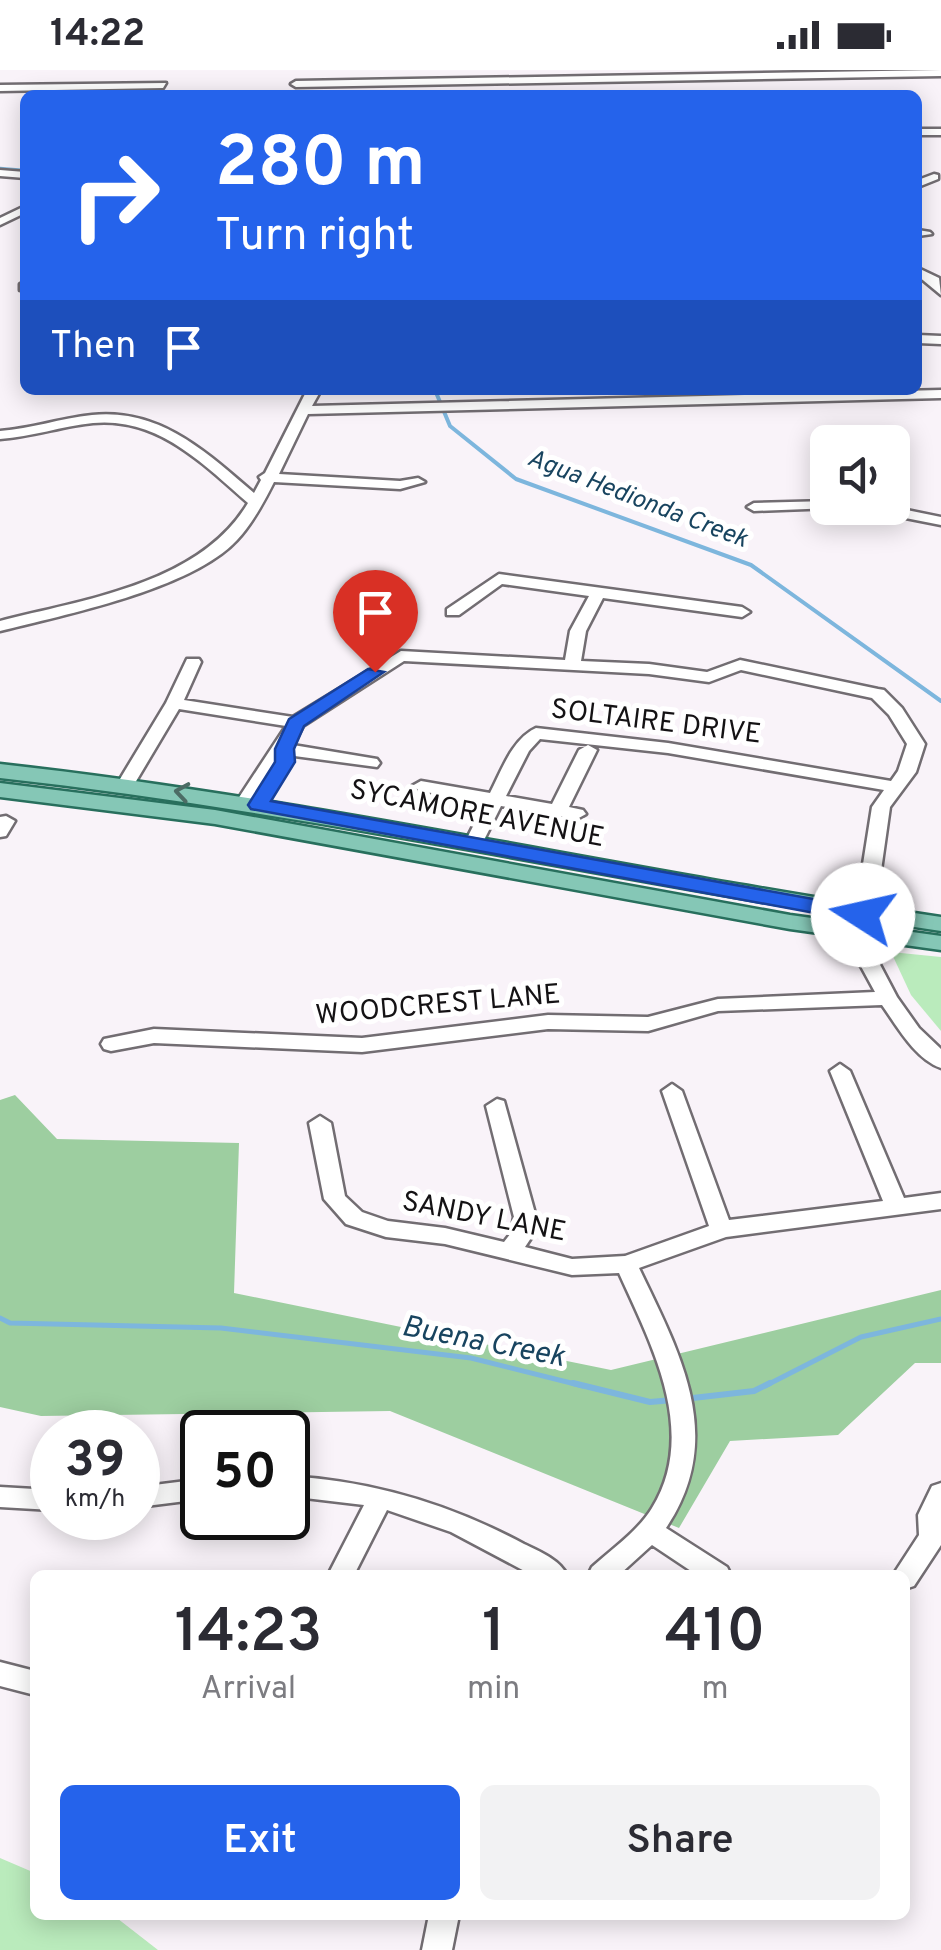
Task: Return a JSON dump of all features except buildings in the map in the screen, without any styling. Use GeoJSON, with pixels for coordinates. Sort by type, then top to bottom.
{"type":"FeatureCollection","features":[{"type":"Feature","properties":{"kind":"main road","name":"SYCAMORE AVENUE"},"geometry":{"type":"LineString","coordinates":[[0,772],[126,784],[473,844],[941,943]]}},
{"type":"Feature","properties":{"kind":"main road","name":"SYCAMORE AVENUE"},"geometry":{"type":"LineString","coordinates":[[0,790],[214,817],[862,925],[941,924]]}},
{"type":"Feature","properties":{"kind":"street"},"geometry":{"type":"LineString","coordinates":[[296,84],[428,76],[941,73]]}},
{"type":"Feature","properties":{"kind":"street"},"geometry":{"type":"LineString","coordinates":[[0,88],[162,85]]}},
{"type":"Feature","properties":{"kind":"street"},"geometry":{"type":"LineString","coordinates":[[922,182],[934,177]]}},
{"type":"Feature","properties":{"kind":"street"},"geometry":{"type":"LineString","coordinates":[[922,274],[941,291]]}},
{"type":"Feature","properties":{"kind":"street"},"geometry":{"type":"LineString","coordinates":[[0,626],[120,593],[217,550],[239,528],[311,395]]}},
{"type":"Feature","properties":{"kind":"street"},"geometry":{"type":"LineString","coordinates":[[303,410],[904,395]]}},
{"type":"Feature","properties":{"kind":"street"},"geometry":{"type":"LineString","coordinates":[[0,434],[108,417],[138,418],[166,429],[254,500]]}},
{"type":"Feature","properties":{"kind":"street"},"geometry":{"type":"LineString","coordinates":[[266,477],[400,485],[418,482]]}},
{"type":"Feature","properties":{"kind":"street"},"geometry":{"type":"LineString","coordinates":[[754,507],[810,505]]}},
{"type":"Feature","properties":{"kind":"street"},"geometry":{"type":"LineString","coordinates":[[910,515],[941,521]]}},
{"type":"Feature","properties":{"kind":"street"},"geometry":{"type":"LineString","coordinates":[[453,612],[498,579],[742,612]]}},
{"type":"Feature","properties":{"kind":"street"},"geometry":{"type":"LineString","coordinates":[[572,664],[578,631],[598,593]]}},
{"type":"Feature","properties":{"kind":"street"},"geometry":{"type":"LineString","coordinates":[[252,804],[285,762],[284,749],[296,723],[401,656],[572,664],[709,676],[740,665],[878,694],[916,744],[914,755],[881,807],[875,829],[862,925],[867,959],[912,1033],[941,1061]]}},
{"type":"Feature","properties":{"kind":"street"},"geometry":{"type":"LineString","coordinates":[[126,784],[174,703],[193,662]]}},
{"type":"Feature","properties":{"kind":"street"},"geometry":{"type":"LineString","coordinates":[[174,703],[296,723]]}},
{"type":"Feature","properties":{"kind":"street","name":"SOLTAIRE DRIVE"},"geometry":{"type":"LineString","coordinates":[[473,844],[521,749],[536,734],[668,748],[894,787]]}},
{"type":"Feature","properties":{"kind":"street"},"geometry":{"type":"LineString","coordinates":[[284,749],[371,763]]}},
{"type":"Feature","properties":{"kind":"street"},"geometry":{"type":"LineString","coordinates":[[421,786],[568,813],[588,750]]}},
{"type":"Feature","properties":{"kind":"street","name":"WOODCREST LANE"},"geometry":{"type":"LineString","coordinates":[[111,1044],[154,1036],[350,1046],[548,1022],[648,1024],[718,1005],[888,998]]}},
{"type":"Feature","properties":{"kind":"street"},"geometry":{"type":"LineString","coordinates":[[840,1071],[896,1206]]}},
{"type":"Feature","properties":{"kind":"street"},"geometry":{"type":"LineString","coordinates":[[672,1090],[715,1218],[724,1230]]}},
{"type":"Feature","properties":{"kind":"street"},"geometry":{"type":"LineString","coordinates":[[497,1106],[526,1216],[522,1235],[510,1251]]}},
{"type":"Feature","properties":{"kind":"street","name":"SANDY LANE"},"geometry":{"type":"LineString","coordinates":[[320,1123],[335,1199],[354,1218],[386,1230],[445,1236],[572,1267],[626,1264],[724,1230],[941,1201]]}},
{"type":"Feature","properties":{"kind":"street"},"geometry":{"type":"LineString","coordinates":[[606,1570],[661,1516],[685,1458],[688,1423],[674,1371],[626,1264]]}},
{"type":"Feature","properties":{"kind":"street"},"geometry":{"type":"LineString","coordinates":[[310,1490],[429,1511],[515,1548],[547,1570]]}},
{"type":"Feature","properties":{"kind":"street"},"geometry":{"type":"LineString","coordinates":[[910,1570],[932,1537],[931,1515],[941,1493]]}},
{"type":"Feature","properties":{"kind":"street"},"geometry":{"type":"LineString","coordinates":[[0,1496],[30,1498]]}},
{"type":"Feature","properties":{"kind":"street"},"geometry":{"type":"LineString","coordinates":[[344,1570],[379,1501]]}},
{"type":"Feature","properties":{"kind":"street"},"geometry":{"type":"LineString","coordinates":[[648,1529],[710,1570]]}},
{"type":"Feature","properties":{"kind":"street"},"geometry":{"type":"LineString","coordinates":[[0,1674],[30,1683]]}},
{"type":"Feature","properties":{"kind":"street"},"geometry":{"type":"LineString","coordinates":[[437,1950],[443,1920]]}},
{"type":"Feature","properties":{"kind":"green space"},"geometry":{"type":"Polygon","coordinates":[[[891,952],[941,957],[941,1031],[911,995],[891,952]]]}},
{"type":"Feature","properties":{"kind":"green space"},"geometry":{"type":"Polygon","coordinates":[[[15,1095],[57,1139],[239,1143],[234,1293],[611,1370],[941,1290],[941,1363],[915,1363],[838,1435],[730,1441],[679,1528],[390,1411],[180,1410],[180,1414],[160,1414],[160,1410],[30,1410],[30,1414],[0,1407],[0,1100],[15,1095]]]}},
{"type":"Feature","properties":{"kind":"green space"},"geometry":{"type":"Polygon","coordinates":[[[0,1858],[30,1871],[30,1920],[119,1920],[158,1950],[0,1950],[0,1858]]]}},
{"type":"Feature","properties":{"kind":"waterway","name":"Agua Hedionda Creek"},"geometry":{"type":"LineString","coordinates":[[0,168],[20,170]]}},
{"type":"Feature","properties":{"kind":"waterway","name":"Agua Hedionda Creek"},"geometry":{"type":"LineString","coordinates":[[437,395],[450,426],[516,479],[751,565],[941,701]]}},
{"type":"Feature","properties":{"kind":"waterway","name":"Buena Creek"},"geometry":{"type":"LineString","coordinates":[[0,1318],[10,1323],[221,1328],[471,1358],[583,1386]]}},
{"type":"Feature","properties":{"kind":"waterway","name":"Buena Creek"},"geometry":{"type":"LineString","coordinates":[[765,1386],[861,1337],[941,1319]]}},
{"type":"Feature","properties":{"kind":"waterway","name":"Buena Creek"},"geometry":{"type":"LineString","coordinates":[[573,1383],[650,1402],[673,1400]]}},
{"type":"Feature","properties":{"kind":"waterway","name":"Buena Creek"},"geometry":{"type":"LineString","coordinates":[[684,1399],[754,1391],[770,1383]]}},
{"type":"Feature","properties":{"kind":"route"},"geometry":{"type":"LineString","coordinates":[[375,672],[296,723],[284,749],[285,762],[258,805],[863,915]]}}]}
